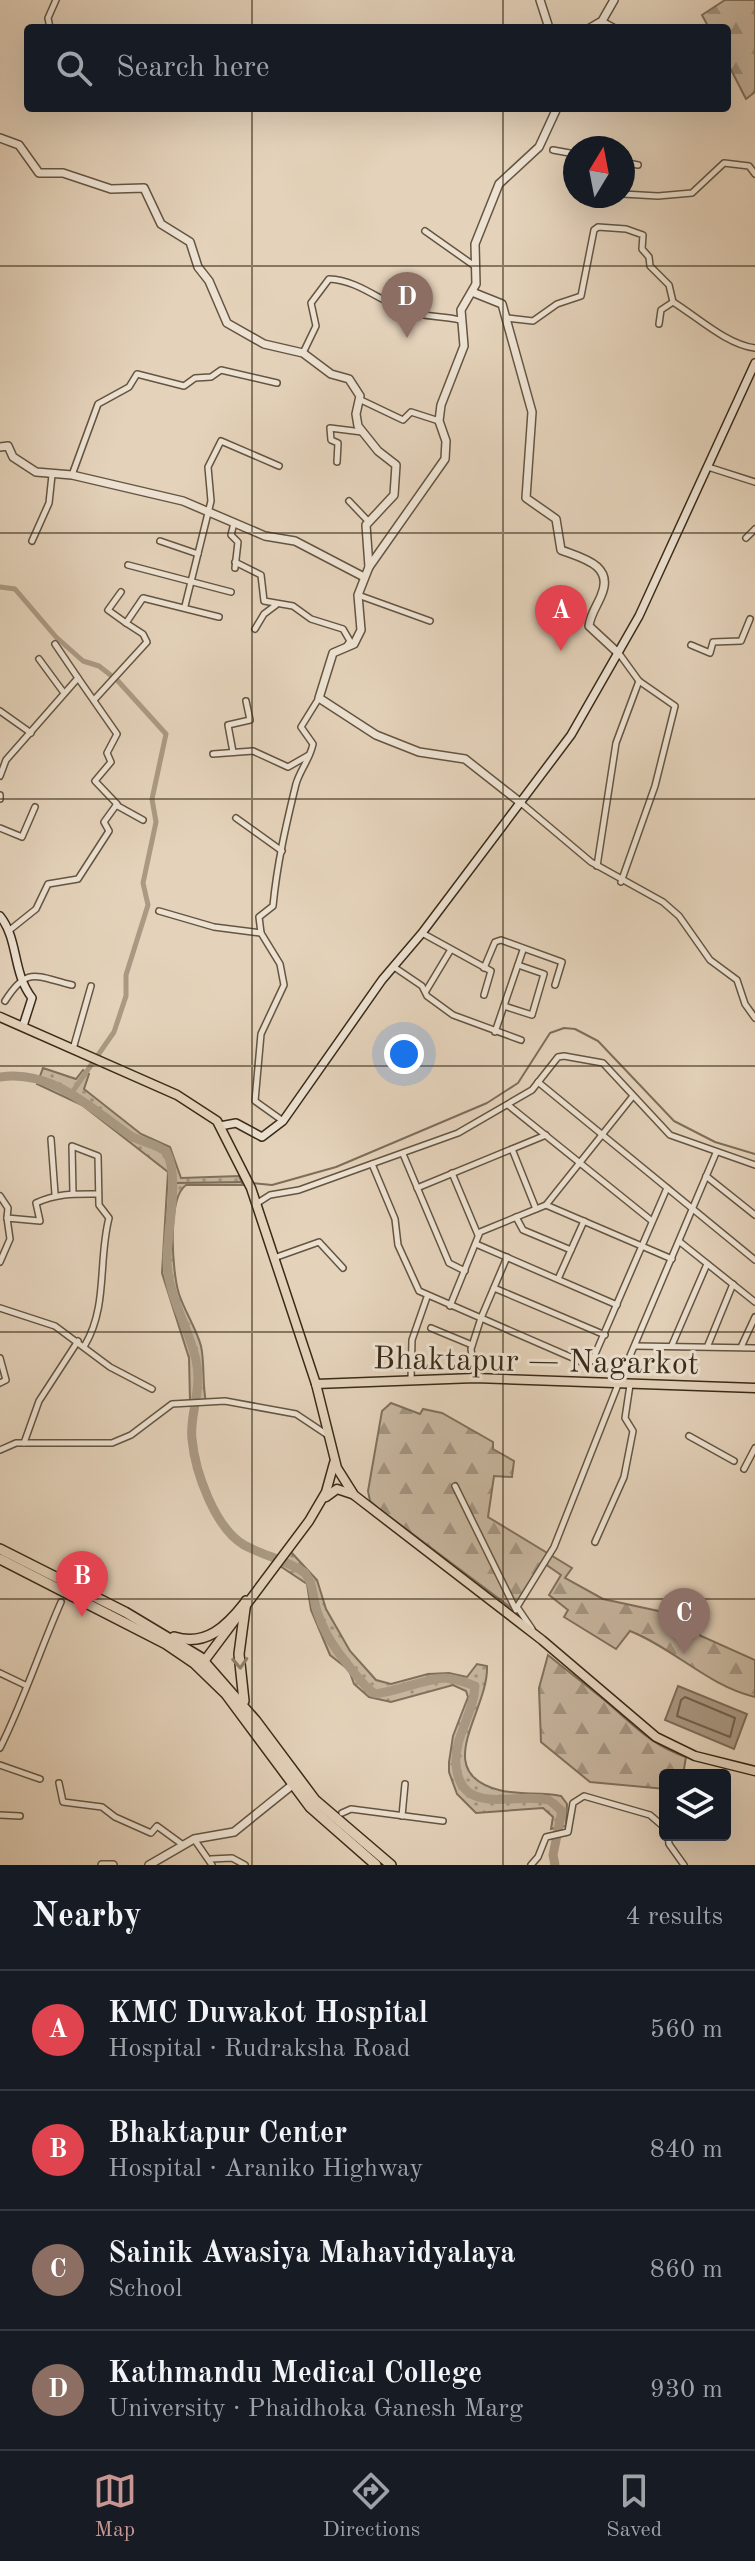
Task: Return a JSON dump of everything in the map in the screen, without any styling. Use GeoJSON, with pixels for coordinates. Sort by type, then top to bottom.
{"type":"FeatureCollection","features":[{"type":"Feature","properties":{"kind":"highway"},"geometry":{"type":"LineString","coordinates":[[0,1549],[180,1639],[212,1635],[229,1623],[246,1601]]}},
{"type":"Feature","properties":{"kind":"highway"},"geometry":{"type":"LineString","coordinates":[[0,1559],[201,1664],[329,1826],[376,1865]]}},
{"type":"Feature","properties":{"kind":"highway"},"geometry":{"type":"LineString","coordinates":[[246,1601],[239,1644],[241,1691],[256,1721],[294,1783],[391,1865]]}},
{"type":"Feature","properties":{"kind":"highway"},"geometry":{"type":"LineString","coordinates":[[160,1631],[201,1664],[256,1721]]}},
{"type":"Feature","properties":{"kind":"main road"},"geometry":{"type":"LineString","coordinates":[[0,1017],[177,1095],[206,1112],[220,1126],[251,1188],[316,1384],[335,1459],[354,1495],[542,1640],[656,1737],[695,1756],[755,1771]]}},
{"type":"Feature","properties":{"kind":"main road","name":"Bhaktapur — Nagarkot"},"geometry":{"type":"LineString","coordinates":[[316,1384],[475,1378],[755,1388]]}},
{"type":"Feature","properties":{"kind":"main road"},"geometry":{"type":"LineString","coordinates":[[328,1488],[335,1459]]}},
{"type":"Feature","properties":{"kind":"main road"},"geometry":{"type":"LineString","coordinates":[[201,1664],[284,1555],[328,1488],[335,1480],[345,1483]]}},
{"type":"Feature","properties":{"kind":"main road"},"geometry":{"type":"LineString","coordinates":[[320,1503],[337,1489],[354,1495]]}},
{"type":"Feature","properties":{"kind":"street"},"geometry":{"type":"LineString","coordinates":[[49,24],[48,18],[56,0]]}},
{"type":"Feature","properties":{"kind":"street"},"geometry":{"type":"LineString","coordinates":[[540,0],[548,24]]}},
{"type":"Feature","properties":{"kind":"street"},"geometry":{"type":"LineString","coordinates":[[597,24],[602,21],[614,0]]}},
{"type":"Feature","properties":{"kind":"street"},"geometry":{"type":"LineString","coordinates":[[602,21],[608,24]]}},
{"type":"Feature","properties":{"kind":"street"},"geometry":{"type":"LineString","coordinates":[[283,1121],[255,1101],[261,1034],[284,985],[275,952],[261,933],[260,913],[273,906],[276,867],[283,851],[283,831],[294,806],[296,784],[310,754],[312,740],[300,731],[308,711],[319,698],[333,653],[354,644],[361,630],[358,595],[369,567],[445,459],[446,441],[439,421],[441,405],[464,346],[460,320],[463,301],[476,284],[475,244],[499,184],[539,147],[555,112]]}},
{"type":"Feature","properties":{"kind":"street"},"geometry":{"type":"LineString","coordinates":[[0,138],[20,146],[39,173],[63,173],[111,189],[144,188],[161,224],[190,242],[198,267],[209,281],[227,323],[264,344],[303,353],[331,374],[349,379],[356,386],[361,400],[356,419],[363,433],[396,469],[394,495],[369,522],[365,538],[369,567]]}},
{"type":"Feature","properties":{"kind":"street"},"geometry":{"type":"LineString","coordinates":[[553,150],[563,152]]}},
{"type":"Feature","properties":{"kind":"street"},"geometry":{"type":"LineString","coordinates":[[749,166],[755,160]]}},
{"type":"Feature","properties":{"kind":"street"},"geometry":{"type":"LineString","coordinates":[[635,194],[688,194],[724,163],[749,166],[755,174]]}},
{"type":"Feature","properties":{"kind":"street"},"geometry":{"type":"LineString","coordinates":[[507,318],[533,321],[557,304],[581,296],[594,230],[598,227],[626,229],[643,235],[642,249],[653,272],[669,285],[673,302],[693,314],[709,330],[755,348]]}},
{"type":"Feature","properties":{"kind":"street"},"geometry":{"type":"LineString","coordinates":[[425,231],[476,267]]}},
{"type":"Feature","properties":{"kind":"street"},"geometry":{"type":"LineString","coordinates":[[303,353],[316,326],[311,303],[329,279],[341,280],[382,296],[405,310],[460,320]]}},
{"type":"Feature","properties":{"kind":"street"},"geometry":{"type":"LineString","coordinates":[[472,292],[499,301],[507,318],[532,412],[526,498],[556,519],[561,550],[585,557],[600,570],[605,585],[589,626],[617,652],[639,681],[675,706],[655,786],[621,882]]}},
{"type":"Feature","properties":{"kind":"street"},"geometry":{"type":"LineString","coordinates":[[659,324],[661,310],[673,302]]}},
{"type":"Feature","properties":{"kind":"street"},"geometry":{"type":"LineString","coordinates":[[220,1126],[236,1123],[262,1137],[283,1121],[393,966],[422,933],[571,735],[639,616],[755,363]]}},
{"type":"Feature","properties":{"kind":"street"},"geometry":{"type":"LineString","coordinates":[[72,475],[98,404],[129,387],[137,374],[188,386],[195,378],[211,377],[221,370],[277,383]]}},
{"type":"Feature","properties":{"kind":"street"},"geometry":{"type":"LineString","coordinates":[[361,400],[403,420],[411,412],[439,421]]}},
{"type":"Feature","properties":{"kind":"street"},"geometry":{"type":"LineString","coordinates":[[337,462],[338,443],[331,440],[330,428],[363,433]]}},
{"type":"Feature","properties":{"kind":"street"},"geometry":{"type":"LineString","coordinates":[[185,606],[211,501],[207,472],[221,441],[279,466]]}},
{"type":"Feature","properties":{"kind":"street"},"geometry":{"type":"LineString","coordinates":[[0,447],[8,446],[13,457],[36,472],[72,475],[140,494],[169,497],[265,536],[295,541],[364,577]]}},
{"type":"Feature","properties":{"kind":"street"},"geometry":{"type":"LineString","coordinates":[[708,467],[755,482]]}},
{"type":"Feature","properties":{"kind":"street"},"geometry":{"type":"LineString","coordinates":[[32,541],[49,503],[52,475]]}},
{"type":"Feature","properties":{"kind":"street"},"geometry":{"type":"LineString","coordinates":[[349,501],[369,522]]}},
{"type":"Feature","properties":{"kind":"street"},"geometry":{"type":"LineString","coordinates":[[234,522],[231,535],[238,542],[235,565],[259,573],[264,601],[293,606],[311,619],[343,629],[350,641],[346,648]]}},
{"type":"Feature","properties":{"kind":"street"},"geometry":{"type":"LineString","coordinates":[[746,538],[755,529]]}},
{"type":"Feature","properties":{"kind":"street"},"geometry":{"type":"LineString","coordinates":[[160,541],[198,554]]}},
{"type":"Feature","properties":{"kind":"street"},"geometry":{"type":"LineString","coordinates":[[128,565],[231,592]]}},
{"type":"Feature","properties":{"kind":"street"},"geometry":{"type":"LineString","coordinates":[[94,700],[147,642],[147,638],[108,610],[121,592]]}},
{"type":"Feature","properties":{"kind":"street"},"geometry":{"type":"LineString","coordinates":[[358,595],[430,621]]}},
{"type":"Feature","properties":{"kind":"street"},"geometry":{"type":"LineString","coordinates":[[126,623],[143,598],[185,606],[219,617]]}},
{"type":"Feature","properties":{"kind":"street"},"geometry":{"type":"LineString","coordinates":[[255,629],[276,605]]}},
{"type":"Feature","properties":{"kind":"street"},"geometry":{"type":"LineString","coordinates":[[691,645],[710,653],[713,642],[741,641],[750,619]]}},
{"type":"Feature","properties":{"kind":"street"},"geometry":{"type":"LineString","coordinates":[[55,644],[117,734],[107,753],[110,763],[95,781],[116,805],[143,820]]}},
{"type":"Feature","properties":{"kind":"street"},"geometry":{"type":"LineString","coordinates":[[39,659],[64,693]]}},
{"type":"Feature","properties":{"kind":"street"},"geometry":{"type":"LineString","coordinates":[[0,776],[6,760],[78,678]]}},
{"type":"Feature","properties":{"kind":"street"},"geometry":{"type":"LineString","coordinates":[[597,866],[616,743],[639,681]]}},
{"type":"Feature","properties":{"kind":"street"},"geometry":{"type":"LineString","coordinates":[[319,698],[376,735],[419,752],[465,759],[597,866],[621,882],[663,902],[679,916],[710,960],[737,980],[745,1004],[755,1018]]}},
{"type":"Feature","properties":{"kind":"street"},"geometry":{"type":"LineString","coordinates":[[233,752],[228,725],[250,720],[246,701]]}},
{"type":"Feature","properties":{"kind":"street"},"geometry":{"type":"LineString","coordinates":[[0,711],[31,733]]}},
{"type":"Feature","properties":{"kind":"street"},"geometry":{"type":"LineString","coordinates":[[213,754],[253,751],[288,767],[310,754]]}},
{"type":"Feature","properties":{"kind":"street"},"geometry":{"type":"LineString","coordinates":[[11,929],[36,909],[48,884],[78,879],[109,831],[104,822],[116,805]]}},
{"type":"Feature","properties":{"kind":"street"},"geometry":{"type":"LineString","coordinates":[[0,828],[22,837],[35,807]]}},
{"type":"Feature","properties":{"kind":"street"},"geometry":{"type":"LineString","coordinates":[[236,818],[283,851]]}},
{"type":"Feature","properties":{"kind":"street"},"geometry":{"type":"LineString","coordinates":[[159,911],[214,927],[261,933]]}},
{"type":"Feature","properties":{"kind":"street"},"geometry":{"type":"LineString","coordinates":[[0,916],[11,929],[20,979],[32,1000],[23,1026]]}},
{"type":"Feature","properties":{"kind":"street"},"geometry":{"type":"LineString","coordinates":[[422,933],[491,971],[484,995]]}},
{"type":"Feature","properties":{"kind":"street"},"geometry":{"type":"LineString","coordinates":[[484,968],[497,941],[562,962],[555,985]]}},
{"type":"Feature","properties":{"kind":"street"},"geometry":{"type":"LineString","coordinates":[[495,1032],[523,949]]}},
{"type":"Feature","properties":{"kind":"street"},"geometry":{"type":"LineString","coordinates":[[426,991],[450,951]]}},
{"type":"Feature","properties":{"kind":"street"},"geometry":{"type":"LineString","coordinates":[[504,1006],[532,1015],[544,974],[518,965]]}},
{"type":"Feature","properties":{"kind":"street"},"geometry":{"type":"LineString","coordinates":[[393,966],[453,1015],[521,1040]]}},
{"type":"Feature","properties":{"kind":"street"},"geometry":{"type":"LineString","coordinates":[[5,1001],[20,979],[39,977],[72,985]]}},
{"type":"Feature","properties":{"kind":"street"},"geometry":{"type":"LineString","coordinates":[[73,1049],[91,986]]}},
{"type":"Feature","properties":{"kind":"street"},"geometry":{"type":"LineString","coordinates":[[256,1204],[270,1195],[299,1190],[458,1133],[532,1090],[558,1057],[564,1056],[603,1063],[665,1132],[755,1165]]}},
{"type":"Feature","properties":{"kind":"street"},"geometry":{"type":"LineString","coordinates":[[538,1082],[754,1257]]}},
{"type":"Feature","properties":{"kind":"street"},"geometry":{"type":"LineString","coordinates":[[450,1306],[483,1230],[546,1205],[633,1096]]}},
{"type":"Feature","properties":{"kind":"street"},"geometry":{"type":"LineString","coordinates":[[508,1105],[652,1221]]}},
{"type":"Feature","properties":{"kind":"street"},"geometry":{"type":"LineString","coordinates":[[417,1188],[546,1135]]}},
{"type":"Feature","properties":{"kind":"street"},"geometry":{"type":"LineString","coordinates":[[51,1139],[55,1194]]}},
{"type":"Feature","properties":{"kind":"street"},"geometry":{"type":"LineString","coordinates":[[73,1193],[72,1146],[98,1156],[99,1205],[109,1218],[102,1290],[95,1326],[85,1345]]}},
{"type":"Feature","properties":{"kind":"street"},"geometry":{"type":"LineString","coordinates":[[512,1149],[536,1209]]}},
{"type":"Feature","properties":{"kind":"street"},"geometry":{"type":"LineString","coordinates":[[511,1617],[554,1547],[619,1381],[716,1153]]}},
{"type":"Feature","properties":{"kind":"street"},"geometry":{"type":"LineString","coordinates":[[403,1154],[449,1263],[465,1271]]}},
{"type":"Feature","properties":{"kind":"street"},"geometry":{"type":"LineString","coordinates":[[372,1164],[395,1219],[398,1245],[419,1291],[582,1362],[592,1360],[619,1381]]}},
{"type":"Feature","properties":{"kind":"street"},"geometry":{"type":"LineString","coordinates":[[452,1173],[479,1236]]}},
{"type":"Feature","properties":{"kind":"street"},"geometry":{"type":"LineString","coordinates":[[706,1176],[755,1215]]}},
{"type":"Feature","properties":{"kind":"street"},"geometry":{"type":"LineString","coordinates":[[592,1360],[667,1188]]}},
{"type":"Feature","properties":{"kind":"street"},"geometry":{"type":"LineString","coordinates":[[7,1218],[42,1221],[36,1203],[55,1194],[98,1194]]}},
{"type":"Feature","properties":{"kind":"street"},"geometry":{"type":"LineString","coordinates":[[0,1196],[8,1208],[10,1239],[0,1262]]}},
{"type":"Feature","properties":{"kind":"street"},"geometry":{"type":"LineString","coordinates":[[546,1205],[672,1259]]}},
{"type":"Feature","properties":{"kind":"street"},"geometry":{"type":"LineString","coordinates":[[516,1217],[523,1230],[571,1250]]}},
{"type":"Feature","properties":{"kind":"street"},"geometry":{"type":"LineString","coordinates":[[558,1279],[584,1221]]}},
{"type":"Feature","properties":{"kind":"street"},"geometry":{"type":"LineString","coordinates":[[274,1258],[319,1242],[343,1268]]}},
{"type":"Feature","properties":{"kind":"street"},"geometry":{"type":"LineString","coordinates":[[680,1242],[755,1302]]}},
{"type":"Feature","properties":{"kind":"street"},"geometry":{"type":"LineString","coordinates":[[476,1244],[617,1305]]}},
{"type":"Feature","properties":{"kind":"street"},"geometry":{"type":"LineString","coordinates":[[475,1378],[472,1345],[507,1257]]}},
{"type":"Feature","properties":{"kind":"street"},"geometry":{"type":"LineString","coordinates":[[672,1345],[707,1264]]}},
{"type":"Feature","properties":{"kind":"street"},"geometry":{"type":"LineString","coordinates":[[708,1345],[733,1284]]}},
{"type":"Feature","properties":{"kind":"street"},"geometry":{"type":"LineString","coordinates":[[494,1288],[605,1335]]}},
{"type":"Feature","properties":{"kind":"street"},"geometry":{"type":"LineString","coordinates":[[411,1380],[412,1340],[427,1297]]}},
{"type":"Feature","properties":{"kind":"street"},"geometry":{"type":"LineString","coordinates":[[0,1308],[43,1320],[85,1345],[110,1367],[152,1389]]}},
{"type":"Feature","properties":{"kind":"street"},"geometry":{"type":"LineString","coordinates":[[742,1345],[755,1317]]}},
{"type":"Feature","properties":{"kind":"street"},"geometry":{"type":"LineString","coordinates":[[431,1328],[472,1345]]}},
{"type":"Feature","properties":{"kind":"street"},"geometry":{"type":"LineString","coordinates":[[24,1443],[39,1401],[78,1341]]}},
{"type":"Feature","properties":{"kind":"street"},"geometry":{"type":"LineString","coordinates":[[635,1346],[742,1345],[755,1348]]}},
{"type":"Feature","properties":{"kind":"street"},"geometry":{"type":"LineString","coordinates":[[0,1358],[6,1380],[0,1383]]}},
{"type":"Feature","properties":{"kind":"street"},"geometry":{"type":"LineString","coordinates":[[595,1542],[625,1472],[633,1431],[625,1418],[630,1385]]}},
{"type":"Feature","properties":{"kind":"street"},"geometry":{"type":"LineString","coordinates":[[0,1450],[24,1443],[112,1443],[131,1435],[168,1406],[225,1401],[296,1414],[330,1436]]}},
{"type":"Feature","properties":{"kind":"street"},"geometry":{"type":"LineString","coordinates":[[689,1436],[734,1461]]}},
{"type":"Feature","properties":{"kind":"street"},"geometry":{"type":"LineString","coordinates":[[744,1469],[755,1448]]}},
{"type":"Feature","properties":{"kind":"street"},"geometry":{"type":"LineString","coordinates":[[455,1486],[517,1607],[542,1640]]}},
{"type":"Feature","properties":{"kind":"street"},"geometry":{"type":"LineString","coordinates":[[0,1748],[8,1738],[25,1685],[61,1602]]}},
{"type":"Feature","properties":{"kind":"street"},"geometry":{"type":"LineString","coordinates":[[0,1673],[25,1685]]}},
{"type":"Feature","properties":{"kind":"street"},"geometry":{"type":"LineString","coordinates":[[0,1734],[8,1738]]}},
{"type":"Feature","properties":{"kind":"street"},"geometry":{"type":"LineString","coordinates":[[0,1765],[40,1779]]}},
{"type":"Feature","properties":{"kind":"street"},"geometry":{"type":"LineString","coordinates":[[59,1783],[63,1802],[102,1807],[115,1817],[151,1833],[157,1826],[183,1845]]}},
{"type":"Feature","properties":{"kind":"street"},"geometry":{"type":"LineString","coordinates":[[149,1865],[194,1839],[234,1832],[294,1783]]}},
{"type":"Feature","properties":{"kind":"street"},"geometry":{"type":"LineString","coordinates":[[402,1816],[405,1784]]}},
{"type":"Feature","properties":{"kind":"street"},"geometry":{"type":"LineString","coordinates":[[531,1865],[546,1837],[568,1832],[573,1803],[584,1796],[650,1815],[659,1823]]}},
{"type":"Feature","properties":{"kind":"street"},"geometry":{"type":"LineString","coordinates":[[342,1813],[351,1809],[443,1821]]}},
{"type":"Feature","properties":{"kind":"street"},"geometry":{"type":"LineString","coordinates":[[0,1815],[20,1816]]}},
{"type":"Feature","properties":{"kind":"street"},"geometry":{"type":"LineString","coordinates":[[194,1839],[200,1852],[212,1862],[232,1858],[245,1865]]}},
{"type":"Feature","properties":{"kind":"street"},"geometry":{"type":"LineString","coordinates":[[669,1841],[684,1865]]}},
{"type":"Feature","properties":{"kind":"street"},"geometry":{"type":"LineString","coordinates":[[102,1865],[113,1865]]}},
{"type":"Feature","properties":{"kind":"green space"},"geometry":{"type":"Polygon","coordinates":[[[725,0],[755,0],[755,92],[746,99],[731,70],[731,24],[707,24],[702,15],[725,0]]]}},
{"type":"Feature","properties":{"kind":"green space"},"geometry":{"type":"Polygon","coordinates":[[[43,1068],[76,1079],[83,1070],[89,1074],[84,1089],[141,1134],[170,1147],[181,1178],[239,1176],[243,1185],[186,1185],[176,1204],[173,1253],[177,1284],[181,1301],[201,1346],[206,1402],[190,1401],[189,1358],[162,1273],[168,1172],[82,1105],[37,1084],[43,1068]]]}},
{"type":"Feature","properties":{"kind":"green space"},"geometry":{"type":"Polygon","coordinates":[[[391,1403],[420,1414],[423,1409],[442,1413],[493,1442],[493,1449],[514,1461],[512,1477],[494,1476],[488,1517],[572,1568],[565,1578],[603,1599],[677,1615],[701,1636],[755,1660],[755,1697],[706,1676],[662,1647],[630,1631],[616,1649],[564,1617],[568,1610],[549,1595],[561,1575],[545,1564],[514,1610],[378,1508],[370,1501],[368,1491],[382,1411],[391,1403]]]}},
{"type":"Feature","properties":{"kind":"green space"},"geometry":{"type":"Polygon","coordinates":[[[290,1551],[317,1580],[326,1609],[350,1651],[376,1680],[391,1684],[428,1674],[449,1673],[467,1677],[477,1664],[487,1666],[485,1684],[468,1738],[465,1755],[468,1769],[478,1781],[499,1790],[561,1796],[567,1804],[566,1826],[551,1829],[553,1817],[543,1808],[476,1813],[457,1794],[449,1772],[453,1736],[468,1697],[466,1691],[453,1685],[391,1702],[369,1697],[354,1684],[349,1670],[330,1655],[311,1610],[307,1584],[280,1566],[290,1551]]]}},
{"type":"Feature","properties":{"kind":"green space"},"geometry":{"type":"Polygon","coordinates":[[[548,1655],[652,1740],[686,1757],[684,1769],[659,1769],[659,1788],[590,1782],[541,1742],[539,1688],[548,1655]]]}},
{"type":"Feature","properties":{"kind":"water"},"geometry":{"type":"Polygon","coordinates":[[[678,1686],[747,1714],[734,1749],[665,1720],[678,1686]]]}},
{"type":"Feature","properties":{"kind":"waterway"},"geometry":{"type":"LineString","coordinates":[[0,587],[15,589],[56,637],[83,661],[99,666],[118,681],[166,734],[152,799],[156,822],[143,883],[148,905],[126,975],[126,996],[114,1032],[71,1094]]}},
{"type":"Feature","properties":{"kind":"waterway"},"geometry":{"type":"LineString","coordinates":[[252,1183],[272,1185],[336,1167],[487,1103],[518,1083],[550,1033],[564,1028],[575,1029],[598,1041],[674,1121],[715,1142],[755,1154]]}},
{"type":"Feature","properties":{"kind":"waterway"},"geometry":{"type":"LineString","coordinates":[[0,1077],[19,1076],[53,1084],[133,1137],[167,1153],[173,1190],[168,1274],[196,1360],[198,1381],[192,1439],[202,1483],[216,1513],[224,1526],[244,1545],[305,1573],[329,1638],[355,1674],[374,1693],[445,1678],[475,1686],[456,1754],[460,1781],[468,1792],[479,1797],[548,1800],[562,1811],[553,1855],[555,1865]]}},
{"type":"Feature","properties":{"kind":"waterway"},"geometry":{"type":"LineString","coordinates":[[175,1183],[245,1182]]}},
{"type":"Feature","properties":{"kind":"place","name":"Kathmandu Medical College"},"geometry":{"type":"Point","coordinates":[407,338]}},
{"type":"Feature","properties":{"kind":"place","name":"KMC Duwakot Hospital"},"geometry":{"type":"Point","coordinates":[561,651]}},
{"type":"Feature","properties":{"kind":"place","name":"Bhaktapur Center"},"geometry":{"type":"Point","coordinates":[82,1617]}},
{"type":"Feature","properties":{"kind":"place","name":"Sainik Awasiya Mahavidyalaya"},"geometry":{"type":"Point","coordinates":[684,1654]}}]}
